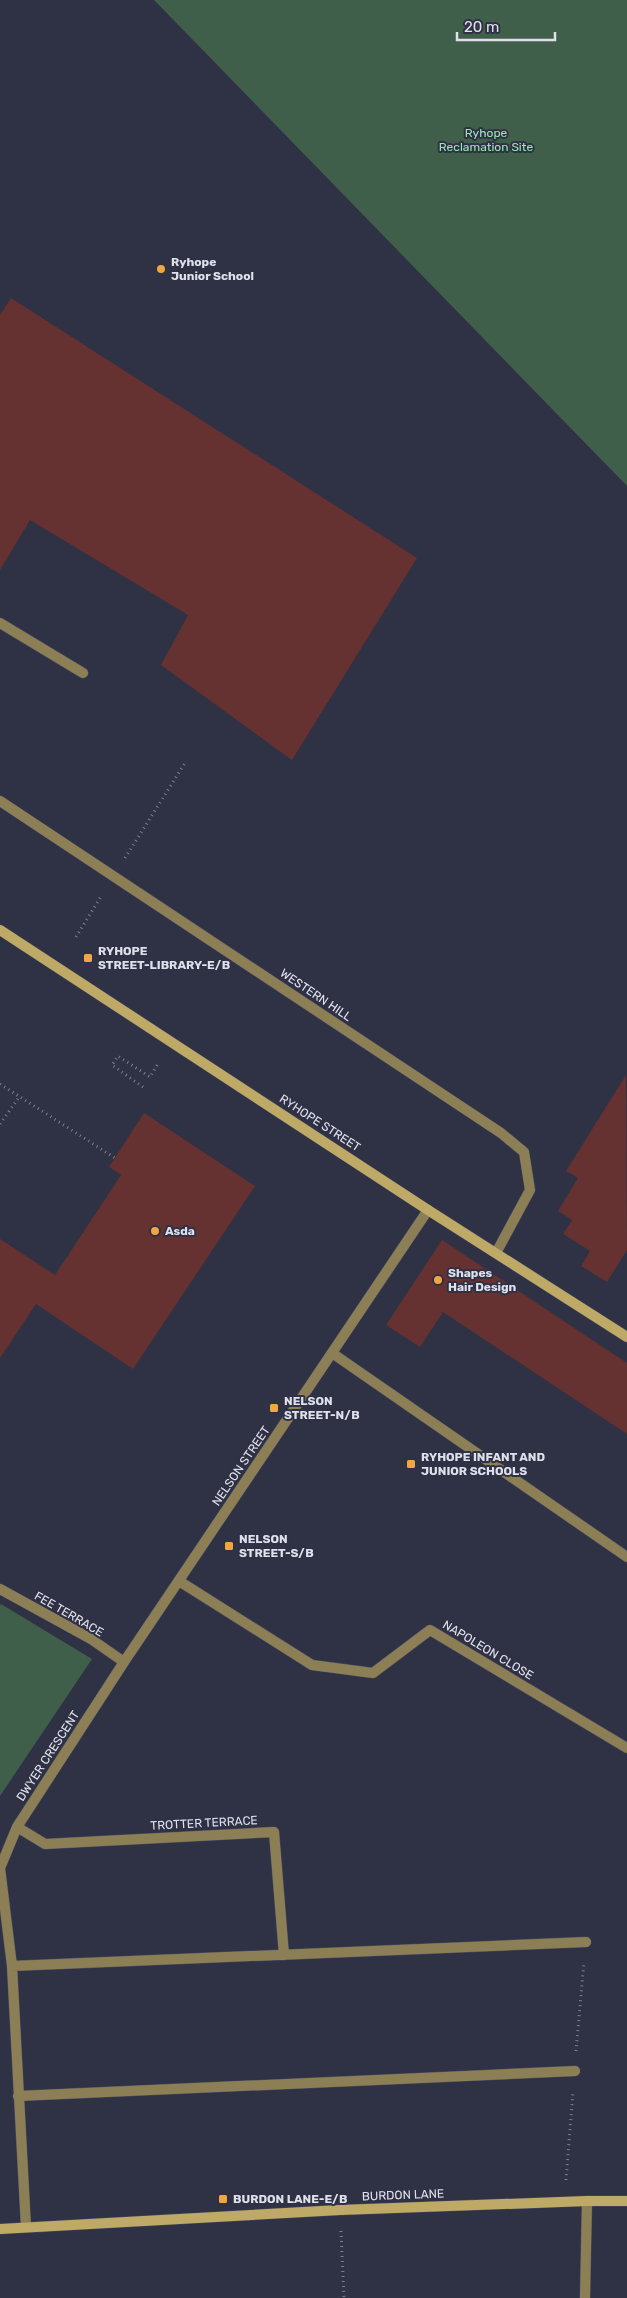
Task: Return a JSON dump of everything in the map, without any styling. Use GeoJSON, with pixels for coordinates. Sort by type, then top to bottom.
{"type":"FeatureCollection","features":[{"type":"Feature","properties":{"kind":"main road","name":"RYHOPE STREET"},"geometry":{"type":"LineString","coordinates":[[0,930],[428,1210],[627,1337]]}},
{"type":"Feature","properties":{"kind":"main road","name":"BURDON LANE"},"geometry":{"type":"LineString","coordinates":[[0,2229],[340,2210],[627,2201]]}},
{"type":"Feature","properties":{"kind":"street"},"geometry":{"type":"LineString","coordinates":[[0,623],[83,673]]}},
{"type":"Feature","properties":{"kind":"street","name":"WESTERN HILL"},"geometry":{"type":"LineString","coordinates":[[0,800],[501,1133],[524,1152],[530,1190],[496,1254]]}},
{"type":"Feature","properties":{"kind":"street","name":"NELSON STREET"},"geometry":{"type":"LineString","coordinates":[[124,1662],[428,1210]]}},
{"type":"Feature","properties":{"kind":"street"},"geometry":{"type":"LineString","coordinates":[[332,1353],[627,1557]]}},
{"type":"Feature","properties":{"kind":"street","name":"NAPOLEON CLOSE"},"geometry":{"type":"LineString","coordinates":[[179,1581],[312,1665],[373,1673],[430,1630],[627,1748]]}},
{"type":"Feature","properties":{"kind":"street","name":"FEE TERRACE"},"geometry":{"type":"LineString","coordinates":[[0,1589],[91,1639],[124,1662]]}},
{"type":"Feature","properties":{"kind":"street","name":"DWYER CRESCENT"},"geometry":{"type":"LineString","coordinates":[[26,2228],[12,1966],[0,1868],[17,1827],[124,1662]]}},
{"type":"Feature","properties":{"kind":"street","name":"TROTTER TERRACE"},"geometry":{"type":"LineString","coordinates":[[17,1827],[45,1844],[274,1832],[284,1955]]}},
{"type":"Feature","properties":{"kind":"street"},"geometry":{"type":"LineString","coordinates":[[12,1966],[586,1942]]}},
{"type":"Feature","properties":{"kind":"street"},"geometry":{"type":"LineString","coordinates":[[18,2096],[574,2071]]}},
{"type":"Feature","properties":{"kind":"street"},"geometry":{"type":"LineString","coordinates":[[585,2298],[586,2201]]}},
{"type":"Feature","properties":{"kind":"path"},"geometry":{"type":"LineString","coordinates":[[76,937],[185,762]]}},
{"type":"Feature","properties":{"kind":"path"},"geometry":{"type":"LineString","coordinates":[[143,1087],[112,1066],[118,1056],[150,1077],[159,1062]]}},
{"type":"Feature","properties":{"kind":"path"},"geometry":{"type":"LineString","coordinates":[[0,1084],[115,1158]]}},
{"type":"Feature","properties":{"kind":"path"},"geometry":{"type":"LineString","coordinates":[[0,1124],[20,1096]]}},
{"type":"Feature","properties":{"kind":"path"},"geometry":{"type":"LineString","coordinates":[[340,2210],[344,2298]]}},
{"type":"Feature","properties":{"kind":"green space","name":"Ryhope Reclamation Site"},"geometry":{"type":"Polygon","coordinates":[[[154,0],[627,0],[627,486],[154,0]]]}},
{"type":"Feature","properties":{"kind":"green space"},"geometry":{"type":"Polygon","coordinates":[[[0,1605],[92,1659],[0,1796],[0,1605]]]}},
{"type":"Feature","properties":{"kind":"building"},"geometry":{"type":"Polygon","coordinates":[[[11,298],[417,558],[292,760],[161,665],[188,615],[30,520],[0,570],[0,315],[11,298]]]}},
{"type":"Feature","properties":{"kind":"building"},"geometry":{"type":"Polygon","coordinates":[[[626,1075],[627,1250],[607,1282],[581,1266],[590,1251],[563,1234],[572,1220],[558,1211],[578,1178],[566,1171],[626,1075]]]}},
{"type":"Feature","properties":{"kind":"building","name":"Asda"},"geometry":{"type":"Polygon","coordinates":[[[144,1113],[255,1186],[133,1369],[36,1304],[0,1358],[0,1239],[55,1275],[121,1175],[109,1167],[144,1113]]]}},
{"type":"Feature","properties":{"kind":"building"},"geometry":{"type":"Polygon","coordinates":[[[442,1240],[627,1363],[627,1434],[443,1312],[420,1347],[386,1325],[442,1240]]]}},
{"type":"Feature","properties":{"kind":"place","name":"Ryhope Junior School"},"geometry":{"type":"Point","coordinates":[161,269]}},
{"type":"Feature","properties":{"kind":"place","name":"RYHOPE STREET-LIBRARY-E/B"},"geometry":{"type":"Point","coordinates":[88,958]}},
{"type":"Feature","properties":{"kind":"place","name":"Asda"},"geometry":{"type":"Point","coordinates":[155,1231]}},
{"type":"Feature","properties":{"kind":"place","name":"Shapes Hair Design"},"geometry":{"type":"Point","coordinates":[438,1280]}},
{"type":"Feature","properties":{"kind":"place","name":"NELSON STREET-N/B"},"geometry":{"type":"Point","coordinates":[274,1408]}},
{"type":"Feature","properties":{"kind":"place","name":"RYHOPE INFANT AND JUNIOR SCHOOLS"},"geometry":{"type":"Point","coordinates":[411,1464]}},
{"type":"Feature","properties":{"kind":"place","name":"NELSON STREET-S/B"},"geometry":{"type":"Point","coordinates":[229,1546]}},
{"type":"Feature","properties":{"kind":"place","name":"BURDON LANE-E/B"},"geometry":{"type":"Point","coordinates":[223,2199]}}]}
